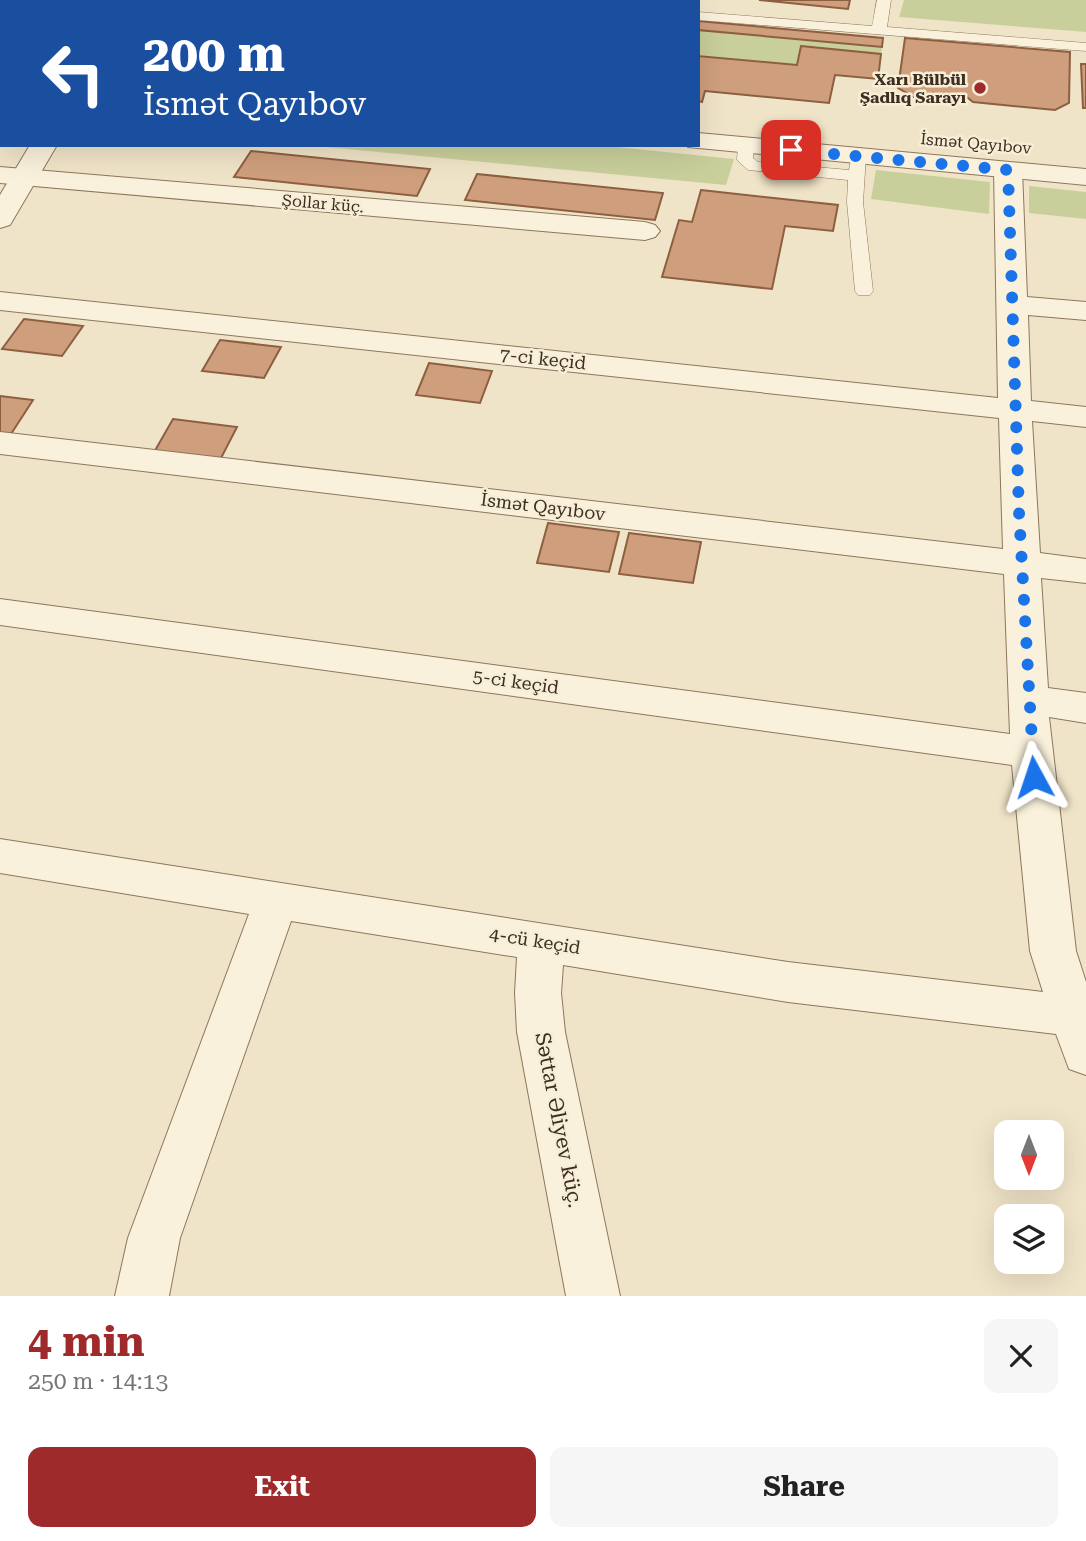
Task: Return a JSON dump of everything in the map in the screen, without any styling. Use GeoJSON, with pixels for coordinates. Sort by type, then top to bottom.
{"type":"FeatureCollection","features":[{"type":"Feature","properties":{"kind":"street","name":"İsmət Qayıbov"},"geometry":{"type":"LineString","coordinates":[[700,119],[858,155],[1086,153]]}},
{"type":"Feature","properties":{"kind":"street","name":"İsmət Qayıbov"},"geometry":{"type":"LineString","coordinates":[[700,141],[1086,177]]}},
{"type":"Feature","properties":{"kind":"street"},"geometry":{"type":"LineString","coordinates":[[0,219],[13,176],[42,147]]}},
{"type":"Feature","properties":{"kind":"street"},"geometry":{"type":"LineString","coordinates":[[1008,170],[1015,409],[1031,752],[1053,951],[1081,1028]]}},
{"type":"Feature","properties":{"kind":"street","name":"Şollar küç."},"geometry":{"type":"LineString","coordinates":[[13,176],[645,231]]}},
{"type":"Feature","properties":{"kind":"street","name":"7-ci keçid"},"geometry":{"type":"LineString","coordinates":[[0,301],[1086,417]]}},
{"type":"Feature","properties":{"kind":"street"},"geometry":{"type":"LineString","coordinates":[[1013,305],[1086,311]]}},
{"type":"Feature","properties":{"kind":"street","name":"İsmət Qayıbov"},"geometry":{"type":"LineString","coordinates":[[0,443],[1086,571]]}},
{"type":"Feature","properties":{"kind":"street","name":"5-ci keçid"},"geometry":{"type":"LineString","coordinates":[[0,612],[1031,752]]}},
{"type":"Feature","properties":{"kind":"street"},"geometry":{"type":"LineString","coordinates":[[1029,700],[1086,708]]}},
{"type":"Feature","properties":{"kind":"street","name":"4-cü keçid"},"geometry":{"type":"LineString","coordinates":[[0,856],[1081,1028]]}},
{"type":"Feature","properties":{"kind":"street"},"geometry":{"type":"LineString","coordinates":[[142,1296],[154,1238],[277,899]]}},
{"type":"Feature","properties":{"kind":"street","name":"Səttar Əliyev küç."},"geometry":{"type":"LineString","coordinates":[[541,942],[538,992],[541,1032],[593,1296]]}},
{"type":"Feature","properties":{"kind":"lane"},"geometry":{"type":"LineString","coordinates":[[879,29],[884,0]]}},
{"type":"Feature","properties":{"kind":"lane"},"geometry":{"type":"LineString","coordinates":[[700,16],[1086,47]]}},
{"type":"Feature","properties":{"kind":"lane"},"geometry":{"type":"LineString","coordinates":[[858,155],[856,220],[864,290]]}},
{"type":"Feature","properties":{"kind":"green space"},"geometry":{"type":"Polygon","coordinates":[[[904,0],[1086,0],[1086,32],[899,17],[904,0]]]}},
{"type":"Feature","properties":{"kind":"green space"},"geometry":{"type":"Polygon","coordinates":[[[700,30],[882,47],[881,54],[801,47],[797,65],[700,56],[700,30]]]}},
{"type":"Feature","properties":{"kind":"green space"},"geometry":{"type":"Polygon","coordinates":[[[326,147],[617,147],[734,159],[726,185],[326,147]]]}},
{"type":"Feature","properties":{"kind":"green space"},"geometry":{"type":"Polygon","coordinates":[[[876,170],[990,182],[989,214],[871,199],[876,170]]]}},
{"type":"Feature","properties":{"kind":"green space"},"geometry":{"type":"Polygon","coordinates":[[[1029,186],[1086,192],[1086,219],[1029,213],[1029,186]]]}},
{"type":"Feature","properties":{"kind":"building"},"geometry":{"type":"Polygon","coordinates":[[[759,0],[850,0],[848,9],[759,0]]]}},
{"type":"Feature","properties":{"kind":"building"},"geometry":{"type":"Polygon","coordinates":[[[700,21],[883,38],[882,47],[700,30],[700,21]]]}},
{"type":"Feature","properties":{"kind":"building"},"geometry":{"type":"Polygon","coordinates":[[[905,38],[1070,52],[1069,103],[1055,110],[973,102],[963,94],[944,100],[914,97],[898,88],[905,38]]]}},
{"type":"Feature","properties":{"kind":"building"},"geometry":{"type":"Polygon","coordinates":[[[801,46],[881,54],[878,79],[835,75],[829,103],[705,91],[700,102],[700,56],[797,65],[801,46]]]}},
{"type":"Feature","properties":{"kind":"building"},"geometry":{"type":"Polygon","coordinates":[[[1081,64],[1086,64],[1086,108],[1083,108],[1081,64]]]}},
{"type":"Feature","properties":{"kind":"building"},"geometry":{"type":"Polygon","coordinates":[[[251,151],[430,169],[417,196],[234,177],[251,151]]]}},
{"type":"Feature","properties":{"kind":"building"},"geometry":{"type":"Polygon","coordinates":[[[477,174],[663,193],[655,220],[465,200],[477,174]]]}},
{"type":"Feature","properties":{"kind":"building"},"geometry":{"type":"Polygon","coordinates":[[[701,190],[838,205],[833,231],[785,226],[772,289],[662,277],[679,220],[692,222],[701,190]]]}},
{"type":"Feature","properties":{"kind":"building"},"geometry":{"type":"Polygon","coordinates":[[[24,319],[83,326],[62,356],[2,349],[24,319]]]}},
{"type":"Feature","properties":{"kind":"building"},"geometry":{"type":"Polygon","coordinates":[[[220,340],[281,347],[264,378],[202,371],[220,340]]]}},
{"type":"Feature","properties":{"kind":"building"},"geometry":{"type":"Polygon","coordinates":[[[429,363],[492,371],[480,403],[416,395],[429,363]]]}},
{"type":"Feature","properties":{"kind":"building"},"geometry":{"type":"Polygon","coordinates":[[[0,396],[33,400],[11,434],[0,433],[0,396]]]}},
{"type":"Feature","properties":{"kind":"building"},"geometry":{"type":"Polygon","coordinates":[[[173,419],[237,427],[219,462],[153,454],[173,419]]]}},
{"type":"Feature","properties":{"kind":"building"},"geometry":{"type":"Polygon","coordinates":[[[548,523],[619,532],[609,572],[537,563],[548,523]]]}},
{"type":"Feature","properties":{"kind":"building"},"geometry":{"type":"Polygon","coordinates":[[[629,533],[701,542],[693,583],[619,574],[629,533]]]}},
{"type":"Feature","properties":{"kind":"place","name":"Xarı Bülbül Şadlıq Sarayı"},"geometry":{"type":"Point","coordinates":[980,88]}},
{"type":"Feature","properties":{"kind":"route"},"geometry":{"type":"LineString","coordinates":[[791,150],[1008,170],[1019,512],[1034,777]]}}]}
